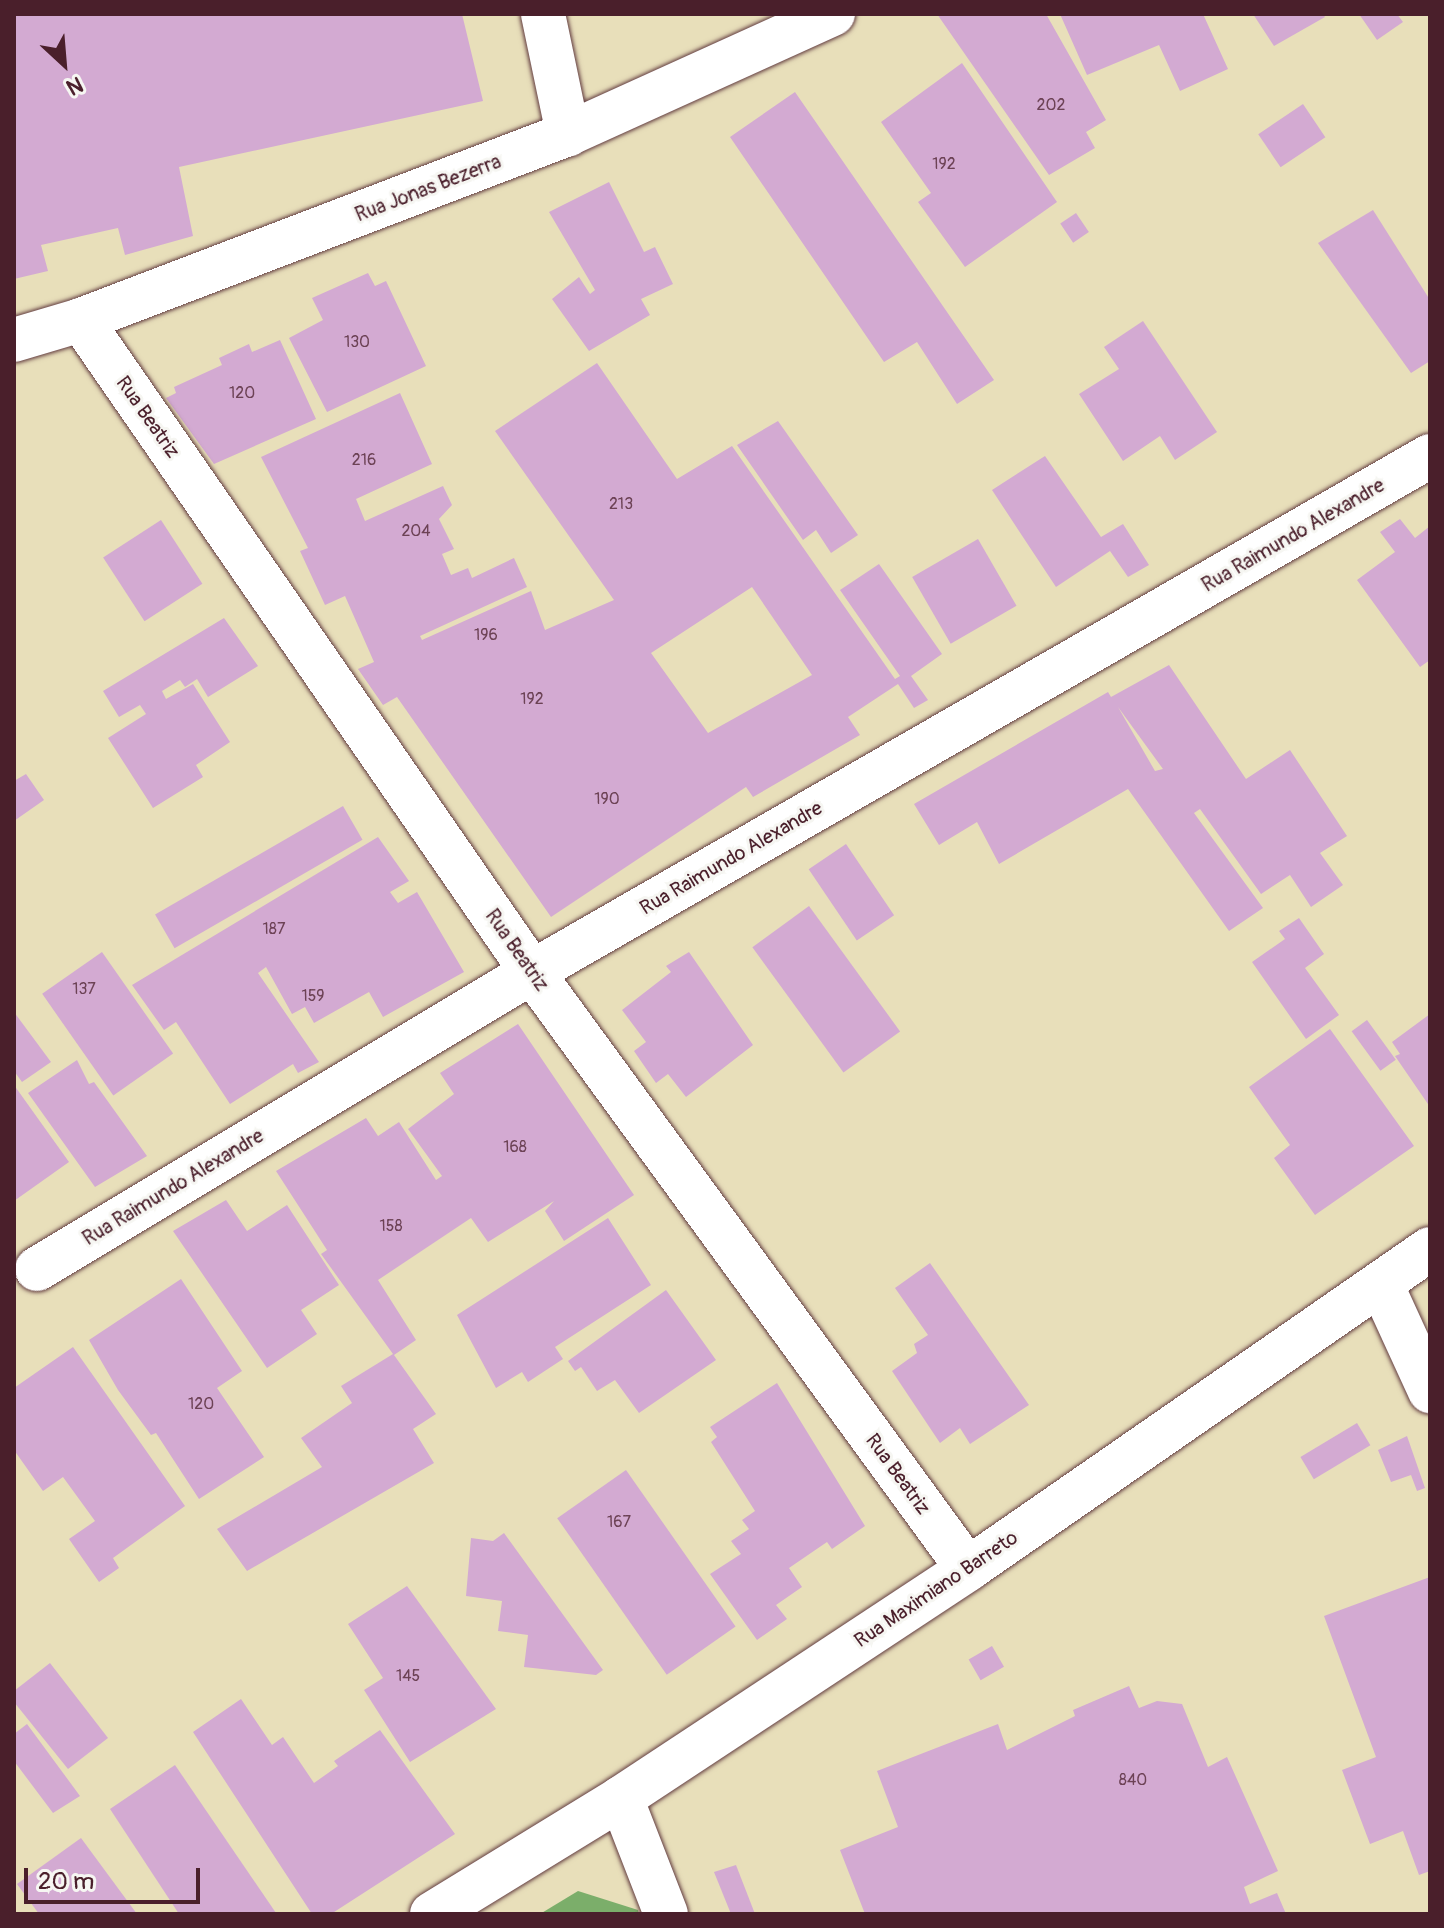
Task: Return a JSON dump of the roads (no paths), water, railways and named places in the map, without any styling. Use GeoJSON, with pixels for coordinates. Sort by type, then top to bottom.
{"type":"FeatureCollection","features":[{"type":"Feature","properties":{"kind":"street"},"geometry":{"type":"LineString","coordinates":[[543,14],[568,134]]}},
{"type":"Feature","properties":{"kind":"street","name":"Rua Jonas Bezerra"},"geometry":{"type":"LineString","coordinates":[[14,340],[81,320],[568,134],[833,14]]}},
{"type":"Feature","properties":{"kind":"street","name":"Rua Beatriz"},"geometry":{"type":"LineString","coordinates":[[81,320],[532,972],[968,1569]]}},
{"type":"Feature","properties":{"kind":"street","name":"Rua Raimundo Alexandre"},"geometry":{"type":"LineString","coordinates":[[37,1269],[532,972],[1430,456]]}},
{"type":"Feature","properties":{"kind":"street","name":"Rua Maximiano Barreto"},"geometry":{"type":"LineString","coordinates":[[432,1914],[621,1798],[968,1569],[1430,1249]]}},
{"type":"Feature","properties":{"kind":"street"},"geometry":{"type":"LineString","coordinates":[[1381,1284],[1430,1391]]}},
{"type":"Feature","properties":{"kind":"street"},"geometry":{"type":"LineString","coordinates":[[621,1798],[666,1914]]}}]}
